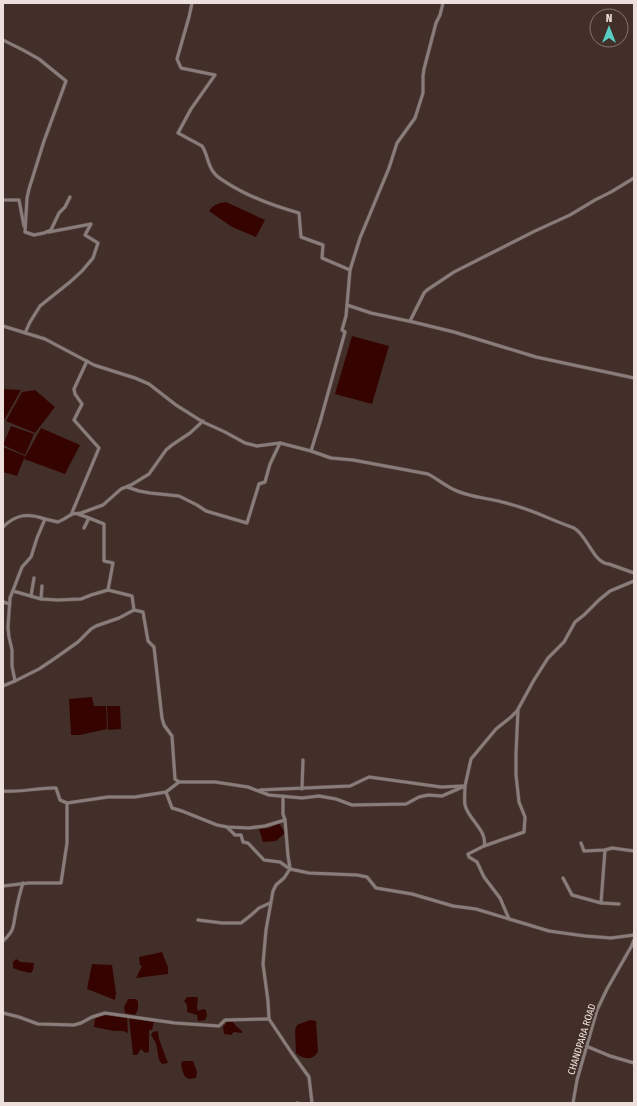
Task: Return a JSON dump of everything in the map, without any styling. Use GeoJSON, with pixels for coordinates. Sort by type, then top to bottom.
{"type":"FeatureCollection","features":[{"type":"Feature","properties":{"kind":"street"},"geometry":{"type":"LineString","coordinates":[[192,3],[190,17],[177,59],[181,68],[215,76],[191,109],[178,132],[202,146],[210,167],[219,178],[237,189],[268,203],[299,213],[301,237],[323,245],[322,258],[350,270]]}},
{"type":"Feature","properties":{"kind":"street"},"geometry":{"type":"LineString","coordinates":[[311,450],[345,332],[342,330],[346,316],[350,270],[360,238],[389,168],[397,143],[417,112],[423,93],[424,68],[443,3]]}},
{"type":"Feature","properties":{"kind":"street"},"geometry":{"type":"LineString","coordinates":[[3,40],[44,62],[66,81],[44,141],[29,189],[27,198],[26,232]]}},
{"type":"Feature","properties":{"kind":"street"},"geometry":{"type":"LineString","coordinates":[[410,321],[424,293],[445,278],[570,215],[634,178]]}},
{"type":"Feature","properties":{"kind":"street"},"geometry":{"type":"LineString","coordinates":[[44,233],[51,230],[58,212],[65,207],[70,196]]}},
{"type":"Feature","properties":{"kind":"street"},"geometry":{"type":"LineString","coordinates":[[3,200],[19,200],[26,232]]}},
{"type":"Feature","properties":{"kind":"street"},"geometry":{"type":"LineString","coordinates":[[25,333],[40,306],[82,272],[93,258],[98,244],[85,235],[91,224],[34,235],[26,232]]}},
{"type":"Feature","properties":{"kind":"street"},"geometry":{"type":"LineString","coordinates":[[347,305],[371,313],[454,332],[536,357],[634,378]]}},
{"type":"Feature","properties":{"kind":"street"},"geometry":{"type":"LineString","coordinates":[[3,326],[45,339],[94,365],[149,384],[176,405],[245,443],[257,446],[280,443],[311,450],[331,458],[353,460],[428,474],[435,477],[449,488],[469,495],[501,502],[537,513],[578,531],[585,538],[597,556],[605,563],[634,573]]}},
{"type":"Feature","properties":{"kind":"street"},"geometry":{"type":"LineString","coordinates":[[71,515],[99,448],[74,420],[82,404],[75,394],[74,389],[87,361]]}},
{"type":"Feature","properties":{"kind":"street"},"geometry":{"type":"LineString","coordinates":[[3,527],[13,519],[26,515],[58,522],[71,515],[103,505],[121,490],[149,474],[166,450],[190,433],[203,421]]}},
{"type":"Feature","properties":{"kind":"street"},"geometry":{"type":"LineString","coordinates":[[127,487],[150,493],[179,496],[206,511],[247,523],[259,484],[265,482],[270,464],[280,443]]}},
{"type":"Feature","properties":{"kind":"street"},"geometry":{"type":"LineString","coordinates":[[78,514],[104,524],[104,561],[113,563],[108,590]]}},
{"type":"Feature","properties":{"kind":"street"},"geometry":{"type":"LineString","coordinates":[[84,528],[89,518]]}},
{"type":"Feature","properties":{"kind":"street"},"geometry":{"type":"LineString","coordinates":[[15,681],[12,666],[12,650],[9,637],[8,620],[10,598],[22,567],[31,557],[45,519]]}},
{"type":"Feature","properties":{"kind":"street"},"geometry":{"type":"LineString","coordinates":[[31,596],[34,578]]}},
{"type":"Feature","properties":{"kind":"street"},"geometry":{"type":"LineString","coordinates":[[483,846],[485,842],[480,829],[471,819],[465,806],[465,786],[471,759],[496,729],[511,718],[518,710],[548,658],[564,642],[575,622],[598,600],[610,591],[634,581]]}},
{"type":"Feature","properties":{"kind":"street"},"geometry":{"type":"LineString","coordinates":[[41,599],[42,586]]}},
{"type":"Feature","properties":{"kind":"street"},"geometry":{"type":"LineString","coordinates":[[13,592],[41,599],[58,600],[81,599],[108,590],[132,596],[134,610]]}},
{"type":"Feature","properties":{"kind":"street"},"geometry":{"type":"LineString","coordinates":[[3,602],[10,604]]}},
{"type":"Feature","properties":{"kind":"street"},"geometry":{"type":"LineString","coordinates":[[3,686],[39,669],[78,642],[91,629],[119,618],[134,610],[143,612],[148,642],[154,647],[162,718],[164,725],[172,736],[175,779],[179,782]]}},
{"type":"Feature","properties":{"kind":"street"},"geometry":{"type":"LineString","coordinates":[[3,619],[8,620]]}},
{"type":"Feature","properties":{"kind":"street"},"geometry":{"type":"LineString","coordinates":[[509,919],[500,898],[484,877],[477,862],[469,857],[468,854],[483,846],[524,832],[525,817],[519,802],[516,775],[518,710]]}},
{"type":"Feature","properties":{"kind":"street"},"geometry":{"type":"LineString","coordinates":[[302,789],[303,760]]}},
{"type":"Feature","properties":{"kind":"street"},"geometry":{"type":"LineString","coordinates":[[260,790],[350,786],[369,777],[441,787],[465,786]]}},
{"type":"Feature","properties":{"kind":"street"},"geometry":{"type":"LineString","coordinates":[[3,791],[30,791],[56,788],[60,800],[66,803],[108,797],[135,797],[166,792],[179,782],[215,782],[248,787],[269,795],[302,798],[319,796],[336,799],[352,805],[406,804],[419,797],[428,795],[442,796],[465,786]]}},
{"type":"Feature","properties":{"kind":"street"},"geometry":{"type":"LineString","coordinates":[[166,792],[172,808],[217,825],[249,828],[265,826],[285,820]]}},
{"type":"Feature","properties":{"kind":"street"},"geometry":{"type":"LineString","coordinates":[[283,796],[283,814],[285,820],[290,868],[284,878],[276,885],[270,903],[263,964],[269,1019],[309,1077],[312,1103]]}},
{"type":"Feature","properties":{"kind":"street"},"geometry":{"type":"LineString","coordinates":[[3,886],[23,883],[61,883],[67,843],[66,803]]}},
{"type":"Feature","properties":{"kind":"street"},"geometry":{"type":"LineString","coordinates":[[227,827],[235,835],[241,835],[243,842],[248,843],[264,860],[280,862],[290,868],[309,873],[357,875],[367,877],[376,888],[412,894],[453,906],[476,909],[556,932],[611,938],[634,935]]}},
{"type":"Feature","properties":{"kind":"street"},"geometry":{"type":"LineString","coordinates":[[581,843],[584,851],[605,850],[612,848],[634,852]]}},
{"type":"Feature","properties":{"kind":"street"},"geometry":{"type":"LineString","coordinates":[[601,903],[605,850]]}},
{"type":"Feature","properties":{"kind":"street"},"geometry":{"type":"LineString","coordinates":[[563,878],[572,895],[601,903],[619,904]]}},
{"type":"Feature","properties":{"kind":"street"},"geometry":{"type":"LineString","coordinates":[[3,942],[9,936],[14,927],[16,911],[23,883]]}},
{"type":"Feature","properties":{"kind":"street"},"geometry":{"type":"LineString","coordinates":[[198,920],[222,923],[241,923],[259,908],[270,903]]}},
{"type":"Feature","properties":{"kind":"street","name":"CHANDPARA ROAD"},"geometry":{"type":"LineString","coordinates":[[573,1103],[577,1080],[597,1010],[633,948],[634,940]]}},
{"type":"Feature","properties":{"kind":"street"},"geometry":{"type":"LineString","coordinates":[[3,1013],[38,1024],[53,1025],[74,1025],[105,1012],[174,1023],[219,1026],[225,1020],[269,1019]]}},
{"type":"Feature","properties":{"kind":"street"},"geometry":{"type":"LineString","coordinates":[[586,1046],[634,1064]]}},
{"type":"Feature","properties":{"kind":"shaded area"},"geometry":{"type":"Polygon","coordinates":[[[226,202],[265,220],[256,237],[232,227],[209,211],[212,207],[226,202]]]}},
{"type":"Feature","properties":{"kind":"shaded area"},"geometry":{"type":"Polygon","coordinates":[[[352,336],[389,346],[372,404],[335,394],[352,336]]]}},
{"type":"Feature","properties":{"kind":"shaded area"},"geometry":{"type":"Polygon","coordinates":[[[3,389],[21,390],[3,422],[3,389]]]}},
{"type":"Feature","properties":{"kind":"shaded area"},"geometry":{"type":"Polygon","coordinates":[[[35,390],[55,407],[35,433],[6,421],[22,392],[35,390]]]}},
{"type":"Feature","properties":{"kind":"shaded area"},"geometry":{"type":"Polygon","coordinates":[[[11,426],[34,434],[25,455],[3,445],[11,426]]]}},
{"type":"Feature","properties":{"kind":"shaded area"},"geometry":{"type":"Polygon","coordinates":[[[41,428],[80,445],[65,474],[24,459],[41,428]]]}},
{"type":"Feature","properties":{"kind":"shaded area"},"geometry":{"type":"Polygon","coordinates":[[[3,447],[25,456],[17,476],[3,472],[3,447]]]}},
{"type":"Feature","properties":{"kind":"shaded area"},"geometry":{"type":"Polygon","coordinates":[[[92,697],[94,706],[106,706],[107,729],[80,735],[71,735],[69,699],[92,697]]]}},
{"type":"Feature","properties":{"kind":"shaded area"},"geometry":{"type":"Polygon","coordinates":[[[107,706],[120,706],[121,729],[108,730],[107,706]]]}},
{"type":"Feature","properties":{"kind":"shaded area"},"geometry":{"type":"Polygon","coordinates":[[[279,823],[285,833],[276,841],[263,842],[259,829],[269,828],[279,823]]]}},
{"type":"Feature","properties":{"kind":"shaded area"},"geometry":{"type":"Polygon","coordinates":[[[162,952],[168,967],[168,974],[136,978],[142,966],[140,965],[139,957],[162,952]]]}},
{"type":"Feature","properties":{"kind":"shaded area"},"geometry":{"type":"Polygon","coordinates":[[[16,959],[21,962],[34,963],[31,973],[13,968],[13,962],[16,959]]]}},
{"type":"Feature","properties":{"kind":"shaded area"},"geometry":{"type":"Polygon","coordinates":[[[92,964],[112,965],[116,993],[115,1000],[87,989],[92,964]]]}},
{"type":"Feature","properties":{"kind":"shaded area"},"geometry":{"type":"Polygon","coordinates":[[[187,997],[197,997],[198,1011],[203,1009],[206,1010],[207,1016],[205,1020],[198,1021],[197,1015],[187,1012],[187,1005],[184,1001],[187,997]]]}},
{"type":"Feature","properties":{"kind":"shaded area"},"geometry":{"type":"Polygon","coordinates":[[[128,999],[135,999],[138,1001],[138,1009],[135,1015],[125,1013],[124,1007],[128,999]]]}},
{"type":"Feature","properties":{"kind":"shaded area"},"geometry":{"type":"Polygon","coordinates":[[[103,1014],[127,1016],[128,1033],[94,1027],[95,1019],[103,1014]]]}},
{"type":"Feature","properties":{"kind":"shaded area"},"geometry":{"type":"Polygon","coordinates":[[[129,1018],[154,1022],[152,1030],[149,1030],[149,1052],[145,1053],[141,1049],[137,1055],[133,1055],[129,1018]]]}},
{"type":"Feature","properties":{"kind":"shaded area"},"geometry":{"type":"Polygon","coordinates":[[[310,1020],[316,1021],[318,1052],[311,1058],[306,1058],[296,1053],[295,1030],[297,1025],[310,1020]]]}},
{"type":"Feature","properties":{"kind":"shaded area"},"geometry":{"type":"Polygon","coordinates":[[[230,1021],[242,1031],[242,1033],[234,1032],[231,1035],[224,1034],[223,1027],[230,1021]]]}},
{"type":"Feature","properties":{"kind":"shaded area"},"geometry":{"type":"Polygon","coordinates":[[[158,1031],[159,1039],[168,1063],[162,1064],[159,1060],[156,1043],[151,1035],[153,1032],[158,1031]]]}},
{"type":"Feature","properties":{"kind":"shaded area"},"geometry":{"type":"Polygon","coordinates":[[[183,1061],[193,1061],[197,1072],[196,1078],[189,1079],[185,1077],[181,1063],[183,1061]]]}}]}
